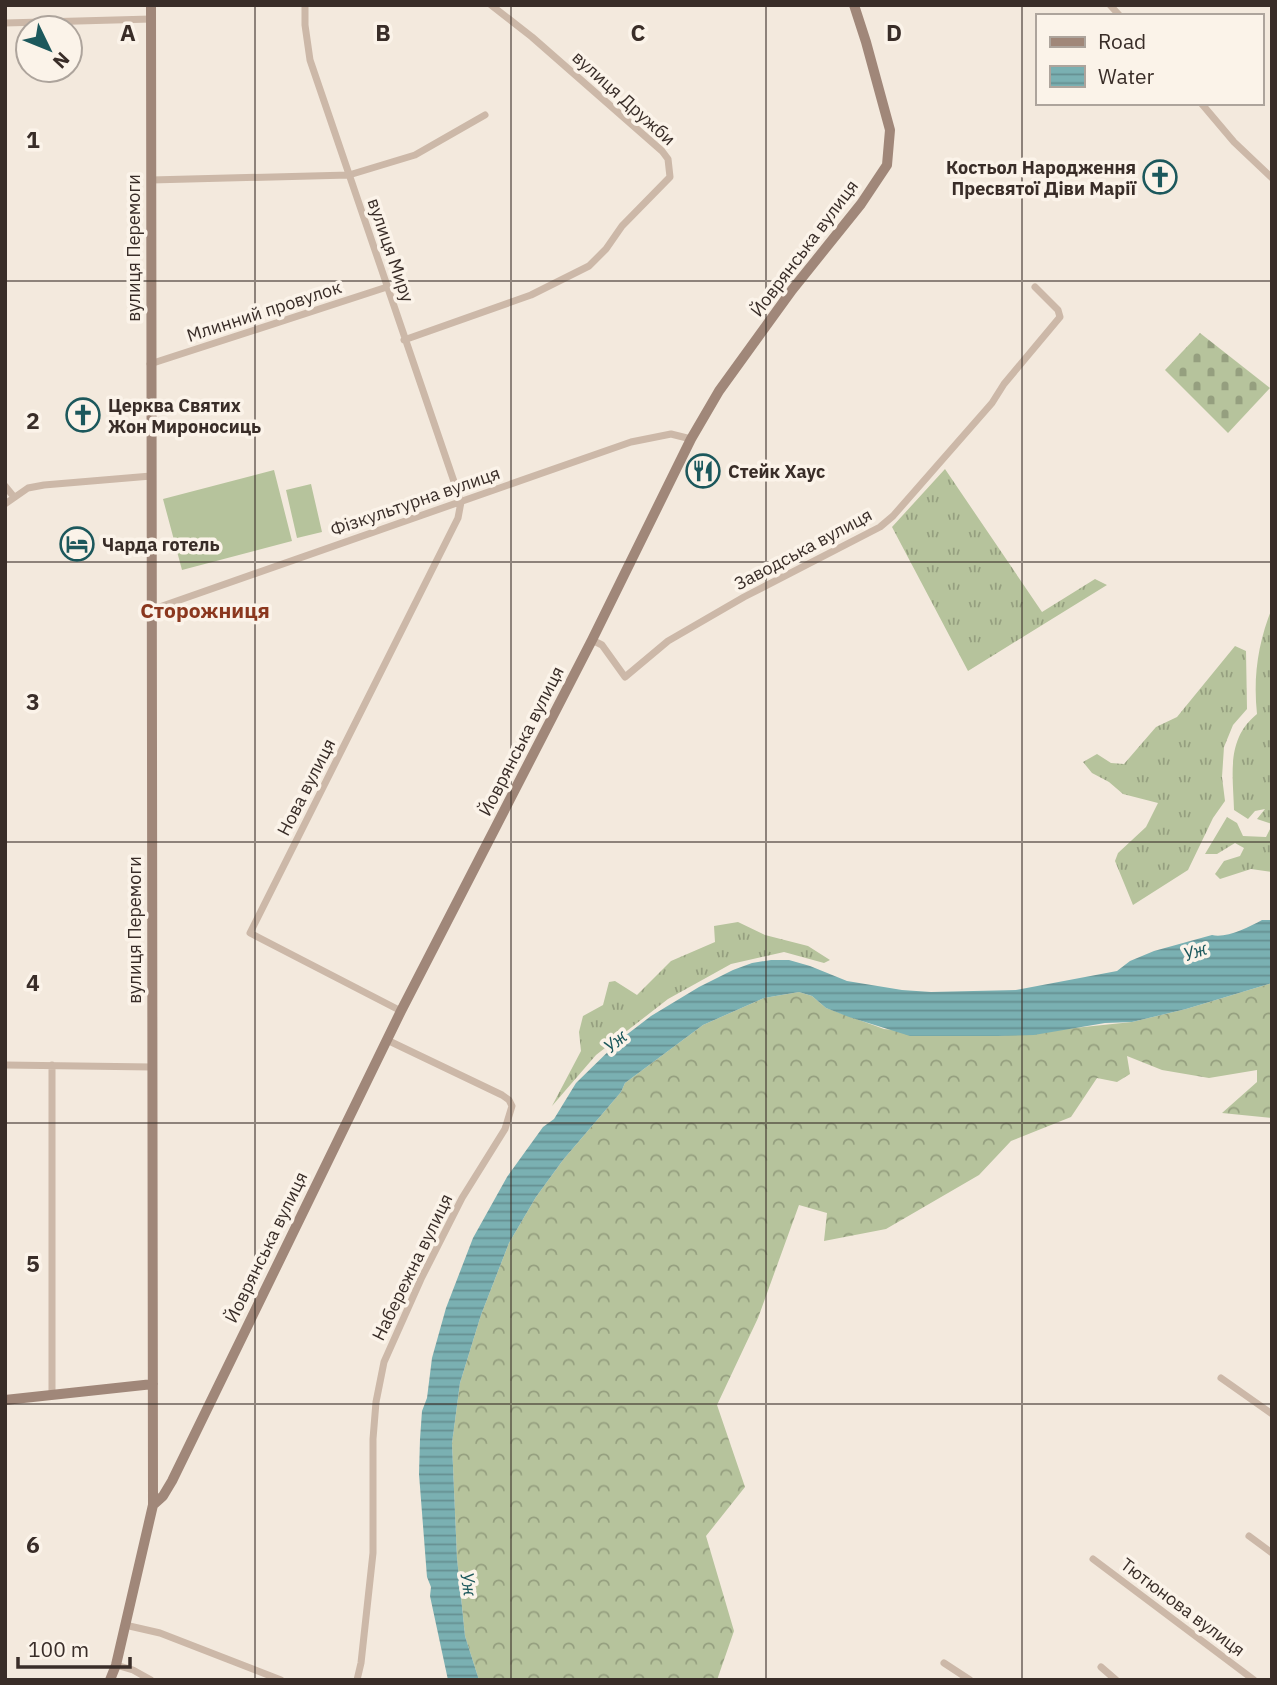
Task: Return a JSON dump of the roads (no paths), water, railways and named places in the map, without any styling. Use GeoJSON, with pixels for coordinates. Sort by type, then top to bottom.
{"type":"FeatureCollection","features":[{"type":"Feature","properties":{"kind":"street","name":"вулиця Перемоги"},"geometry":{"type":"LineString","coordinates":[[110,1680],[116,1665],[153,1505],[151,5]]}},
{"type":"Feature","properties":{"kind":"street","name":"вулиця Миру"},"geometry":{"type":"LineString","coordinates":[[305,5],[310,60],[461,502]]}},
{"type":"Feature","properties":{"kind":"street","name":"вулиця Дружби"},"geometry":{"type":"LineString","coordinates":[[404,340],[531,295],[589,266],[622,226],[670,177],[668,159],[662,151],[532,37],[491,5]]}},
{"type":"Feature","properties":{"kind":"street","name":"Йоврянська вулиця"},"geometry":{"type":"LineString","coordinates":[[153,1505],[163,1496],[172,1481],[401,1011],[592,640],[691,439],[719,391],[792,290],[861,204],[887,165],[890,130],[854,5]]}},
{"type":"Feature","properties":{"kind":"street"},"geometry":{"type":"LineString","coordinates":[[5,23],[150,19]]}},
{"type":"Feature","properties":{"kind":"street"},"geometry":{"type":"LineString","coordinates":[[1203,105],[1234,142],[1272,178]]}},
{"type":"Feature","properties":{"kind":"street"},"geometry":{"type":"LineString","coordinates":[[150,180],[349,174],[415,155],[485,115]]}},
{"type":"Feature","properties":{"kind":"street","name":"Млинний провулок"},"geometry":{"type":"LineString","coordinates":[[150,364],[387,287]]}},
{"type":"Feature","properties":{"kind":"street","name":"Заводська вулиця"},"geometry":{"type":"LineString","coordinates":[[592,640],[602,645],[625,677],[668,641],[744,597],[880,527],[893,516],[992,403],[1004,384],[1060,317],[1058,310],[1035,287]]}},
{"type":"Feature","properties":{"kind":"street","name":"Фізкультурна вулиця"},"geometry":{"type":"LineString","coordinates":[[151,610],[631,442],[671,435],[691,439]]}},
{"type":"Feature","properties":{"kind":"street"},"geometry":{"type":"LineString","coordinates":[[5,504],[27,488],[151,476]]}},
{"type":"Feature","properties":{"kind":"street"},"geometry":{"type":"LineString","coordinates":[[5,486],[14,497]]}},
{"type":"Feature","properties":{"kind":"street","name":"Нова вулиця"},"geometry":{"type":"LineString","coordinates":[[401,1011],[250,933],[458,518],[461,502]]}},
{"type":"Feature","properties":{"kind":"street","name":"Набережна вулиця"},"geometry":{"type":"LineString","coordinates":[[357,1680],[373,1553],[373,1439],[376,1402],[384,1362],[462,1198],[505,1129],[512,1106],[502,1095],[387,1040]]}},
{"type":"Feature","properties":{"kind":"street"},"geometry":{"type":"LineString","coordinates":[[5,1065],[152,1067]]}},
{"type":"Feature","properties":{"kind":"street"},"geometry":{"type":"LineString","coordinates":[[52,1065],[52,1395]]}},
{"type":"Feature","properties":{"kind":"street"},"geometry":{"type":"LineString","coordinates":[[1221,1378],[1272,1414]]}},
{"type":"Feature","properties":{"kind":"street"},"geometry":{"type":"LineString","coordinates":[[5,1400],[153,1384]]}},
{"type":"Feature","properties":{"kind":"street"},"geometry":{"type":"LineString","coordinates":[[1249,1536],[1272,1553]]}},
{"type":"Feature","properties":{"kind":"street","name":"Тютюнова вулиця"},"geometry":{"type":"LineString","coordinates":[[1093,1559],[1254,1680]]}},
{"type":"Feature","properties":{"kind":"street"},"geometry":{"type":"LineString","coordinates":[[125,1625],[160,1633],[281,1680]]}},
{"type":"Feature","properties":{"kind":"street"},"geometry":{"type":"LineString","coordinates":[[944,1663],[970,1680]]}},
{"type":"Feature","properties":{"kind":"street"},"geometry":{"type":"LineString","coordinates":[[116,1665],[133,1670],[151,1680]]}},
{"type":"Feature","properties":{"kind":"street"},"geometry":{"type":"LineString","coordinates":[[1101,1668],[1116,1680]]}},
{"type":"Feature","properties":{"kind":"water","name":"Уж"},"geometry":{"type":"Polygon","coordinates":[[[1262,920],[1272,920],[1272,983],[1186,1009],[1132,1022],[1105,1023],[1034,1035],[910,1036],[826,1008],[812,996],[799,992],[764,998],[703,1025],[625,1083],[621,1092],[563,1160],[536,1197],[509,1243],[481,1315],[460,1383],[452,1443],[457,1558],[465,1636],[479,1680],[448,1680],[427,1577],[419,1474],[422,1411],[427,1398],[432,1358],[446,1308],[473,1238],[507,1177],[543,1127],[554,1119],[576,1083],[621,1039],[651,1016],[699,987],[752,963],[789,960],[847,981],[902,990],[1016,990],[1117,971],[1130,961],[1154,951],[1212,935],[1230,934],[1262,920]]]}},
{"type":"Feature","properties":{"kind":"place","name":"Костьол Народження Пресвятої Діви Марії"},"geometry":{"type":"Point","coordinates":[1160,177]}},
{"type":"Feature","properties":{"kind":"place","name":"Церква Святих Жон Мироносиць"},"geometry":{"type":"Point","coordinates":[83,415]}},
{"type":"Feature","properties":{"kind":"place","name":"Стейк Хаус"},"geometry":{"type":"Point","coordinates":[703,471]}},
{"type":"Feature","properties":{"kind":"place","name":"Чарда готель"},"geometry":{"type":"Point","coordinates":[77,544]}},
{"type":"Feature","properties":{"kind":"district","name":"Сторожниця"},"geometry":{"type":"Point","coordinates":[205,610]}}]}
